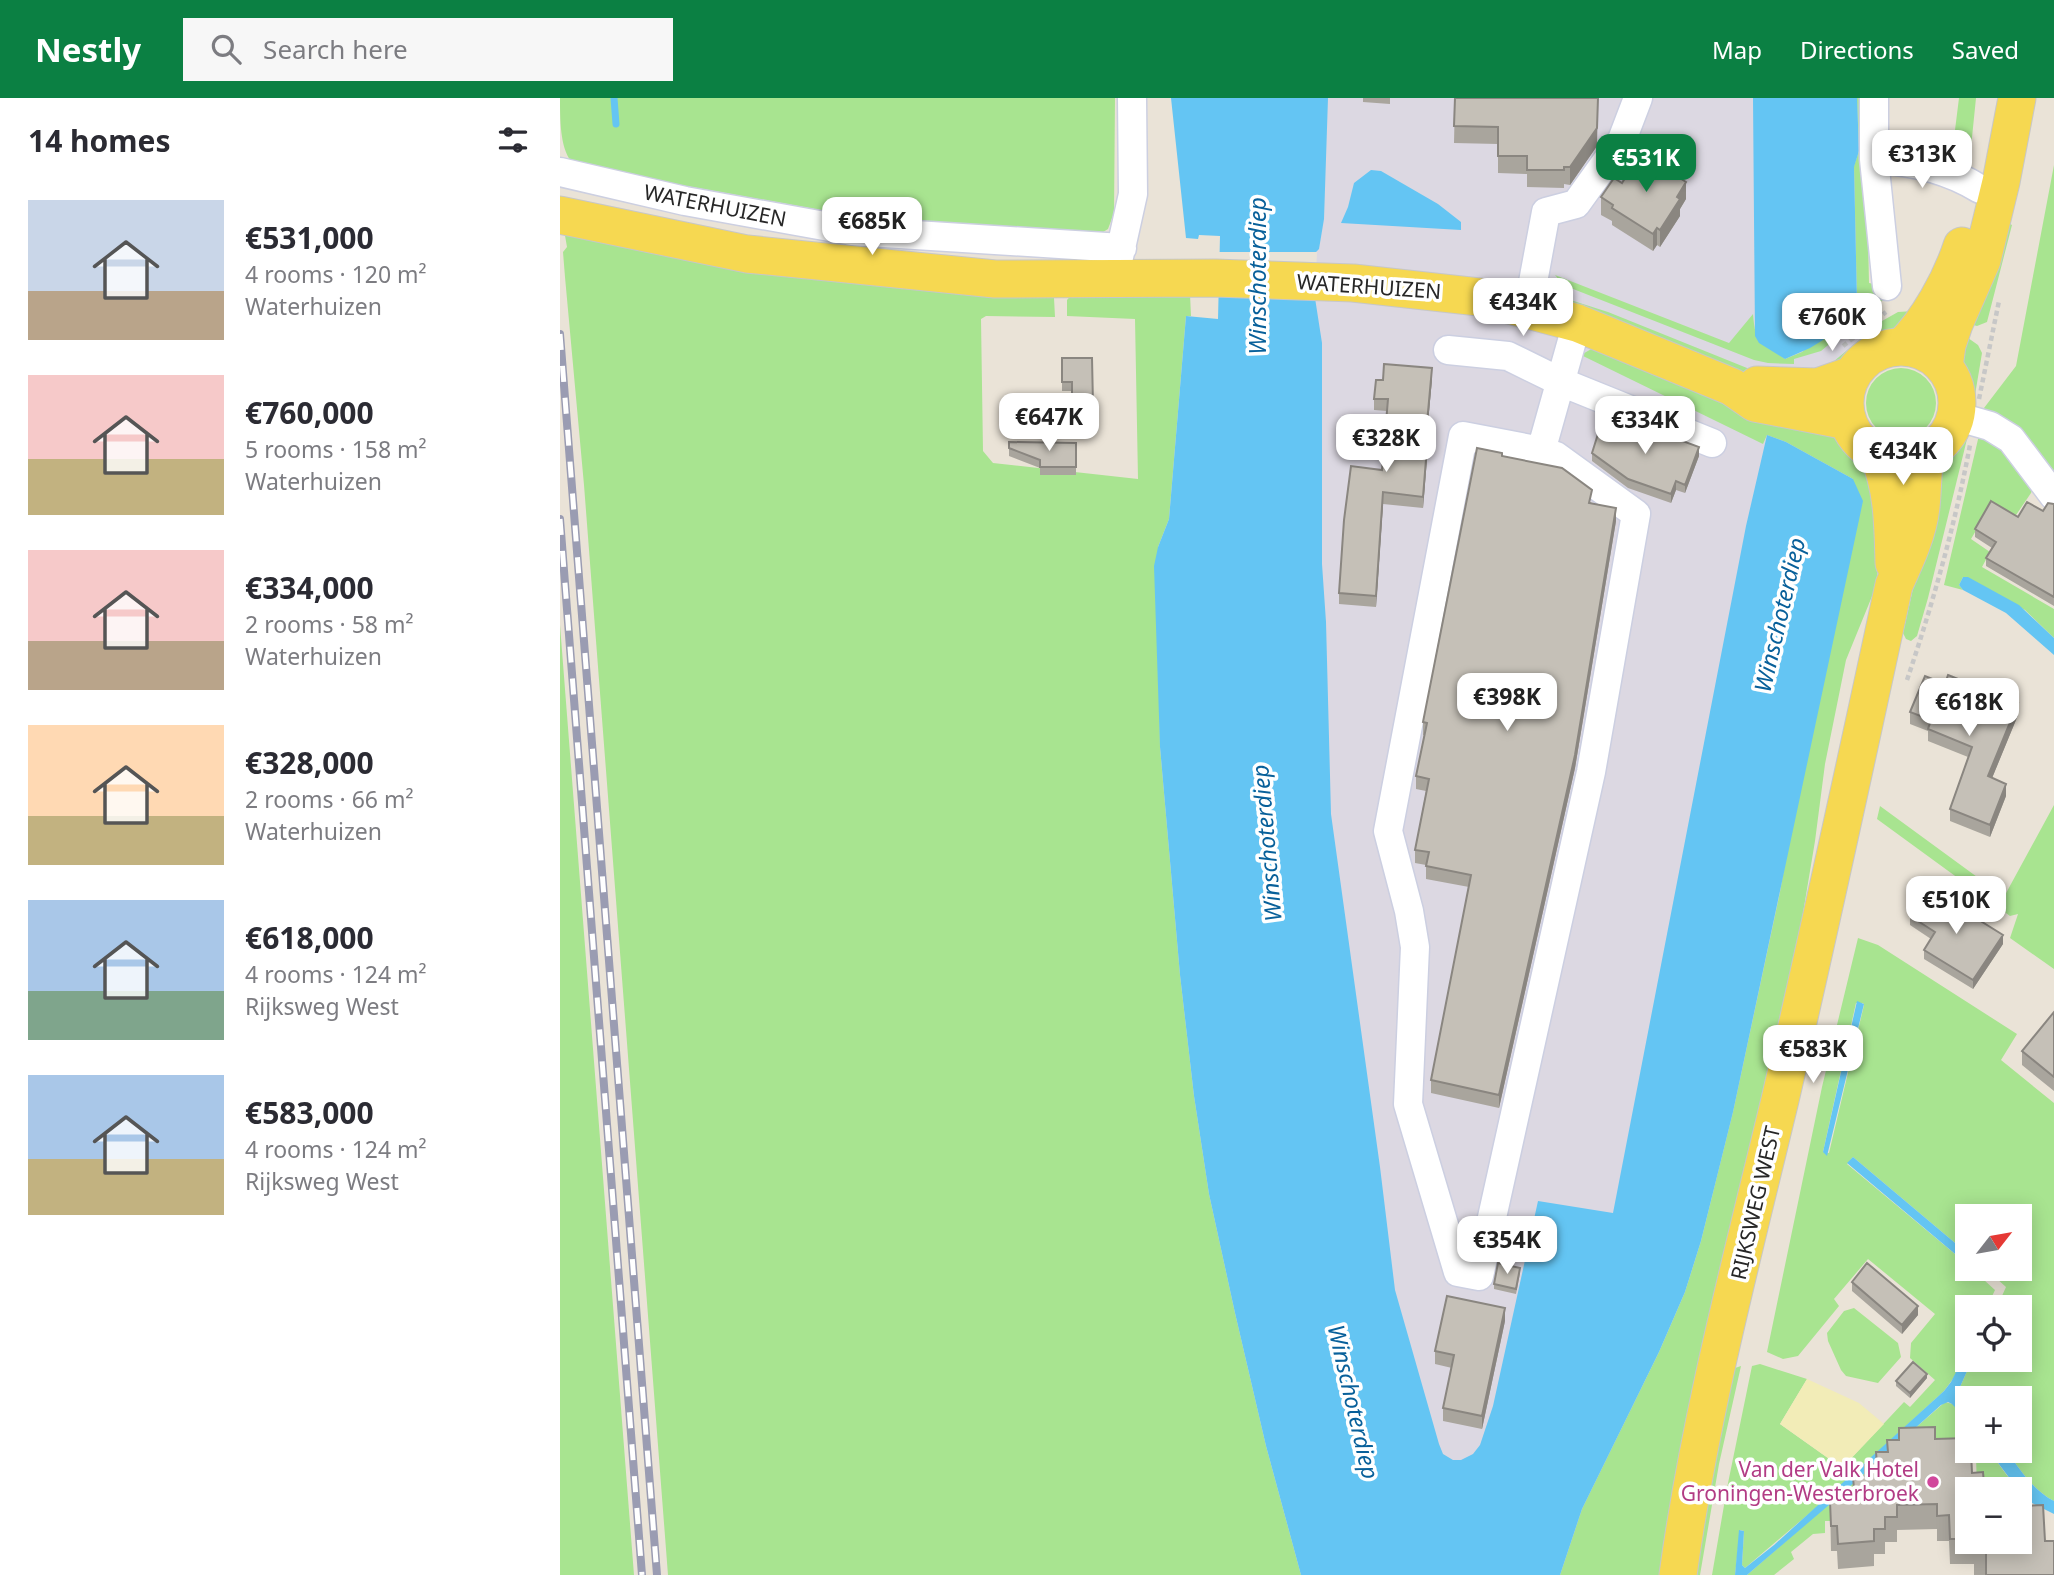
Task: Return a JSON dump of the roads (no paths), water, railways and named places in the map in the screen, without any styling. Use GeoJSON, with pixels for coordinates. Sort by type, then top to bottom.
{"type":"FeatureCollection","features":[{"type":"Feature","properties":{"kind":"main road"},"geometry":{"type":"LineString","coordinates":[[1944,367],[1947,345],[1942,318],[1980,190],[1997,98]]}},
{"type":"Feature","properties":{"kind":"main road"},"geometry":{"type":"LineString","coordinates":[[1902,346],[1930,355],[1944,367],[1956,396],[1955,416],[1944,438],[1926,453],[1907,458],[1878,454],[1860,441],[1848,421],[1843,364],[1858,367],[1873,354],[1902,346],[1942,318],[1982,260],[2017,98]]}},
{"type":"Feature","properties":{"kind":"main road","name":"WATERHUIZEN"},"geometry":{"type":"LineString","coordinates":[[560,215],[747,254],[995,279],[1119,263],[1215,278],[1425,289],[1479,297],[1577,323],[1732,387],[1755,403],[1848,421]]}},
{"type":"Feature","properties":{"kind":"main road","name":"WATERHUIZEN"},"geometry":{"type":"LineString","coordinates":[[1732,387],[1756,384],[1818,387],[1843,364]]}},
{"type":"Feature","properties":{"kind":"main road","name":"RIJKSWEG WEST"},"geometry":{"type":"LineString","coordinates":[[1678,1575],[1707,1413],[1797,1030],[1895,585],[1920,510],[1922,468],[1926,453]]}},
{"type":"Feature","properties":{"kind":"main road","name":"RIJKSWEG WEST"},"geometry":{"type":"LineString","coordinates":[[1878,454],[1885,470],[1892,508],[1895,585]]}},
{"type":"Feature","properties":{"kind":"street"},"geometry":{"type":"LineString","coordinates":[[1119,263],[1133,194],[1132,98]]}},
{"type":"Feature","properties":{"kind":"street"},"geometry":{"type":"LineString","coordinates":[[1528,309],[1546,212],[1576,204],[1622,140],[1638,98]]}},
{"type":"Feature","properties":{"kind":"street"},"geometry":{"type":"LineString","coordinates":[[1874,98],[1874,159],[1887,286]]}},
{"type":"Feature","properties":{"kind":"street"},"geometry":{"type":"LineString","coordinates":[[1874,159],[1934,168],[1980,190]]}},
{"type":"Feature","properties":{"kind":"street","name":"WATERHUIZEN"},"geometry":{"type":"LineString","coordinates":[[560,172],[685,201],[852,231],[1119,263]]}},
{"type":"Feature","properties":{"kind":"street"},"geometry":{"type":"LineString","coordinates":[[1541,451],[1577,323]]}},
{"type":"Feature","properties":{"kind":"street"},"geometry":{"type":"LineString","coordinates":[[1448,350],[1508,356],[1561,382],[1712,443]]}},
{"type":"Feature","properties":{"kind":"street"},"geometry":{"type":"LineString","coordinates":[[1955,416],[1990,426],[2011,439],[2054,496]]}},
{"type":"Feature","properties":{"kind":"street"},"geometry":{"type":"LineString","coordinates":[[1463,436],[1541,451],[1556,456],[1636,514],[1591,772],[1479,1276],[1458,1272],[1408,1104],[1415,947],[1409,911],[1388,831],[1463,436]]}},
{"type":"Feature","properties":{"kind":"water","name":"Winschoterdiep"},"geometry":{"type":"Polygon","coordinates":[[[1171,98],[1328,98],[1324,219],[1319,249],[1316,252],[1315,298],[1322,343],[1322,564],[1331,814],[1395,1290],[1439,1444],[1443,1454],[1453,1460],[1461,1460],[1473,1454],[1480,1445],[1493,1406],[1538,1201],[1613,1213],[1746,526],[1767,435],[1786,442],[1853,479],[1863,501],[1733,1112],[1701,1241],[1685,1292],[1659,1352],[1582,1509],[1560,1575],[1301,1575],[1266,1446],[1209,1194],[1194,1096],[1180,975],[1160,747],[1154,566],[1169,519],[1186,316],[1218,319],[1220,236],[1199,235],[1198,239],[1186,238],[1171,98]]]}},
{"type":"Feature","properties":{"kind":"water"},"geometry":{"type":"Polygon","coordinates":[[[1753,98],[1857,98],[1859,151],[1854,167],[1857,302],[1841,324],[1823,340],[1785,359],[1759,343],[1755,336],[1753,98]]]}},
{"type":"Feature","properties":{"kind":"water"},"geometry":{"type":"Polygon","coordinates":[[[1371,170],[1381,171],[1438,204],[1461,222],[1461,230],[1341,223],[1354,183],[1371,170]]]}},
{"type":"Feature","properties":{"kind":"water"},"geometry":{"type":"Polygon","coordinates":[[[1963,577],[1968,577],[2019,605],[2054,638],[2054,655],[2006,613],[1963,590],[1959,585],[1963,577]]]}},
{"type":"Feature","properties":{"kind":"water"},"geometry":{"type":"Polygon","coordinates":[[[1857,1001],[1864,1004],[1827,1156],[1823,1152],[1857,1001]]]}},
{"type":"Feature","properties":{"kind":"water"},"geometry":{"type":"Polygon","coordinates":[[[1853,1157],[1955,1243],[1955,1254],[1847,1163],[1853,1157]]]}},
{"type":"Feature","properties":{"kind":"water"},"geometry":{"type":"Polygon","coordinates":[[[1956,1372],[1967,1372],[1960,1386],[1955,1386],[1955,1407],[1948,1402],[1941,1405],[1747,1575],[1735,1575],[1739,1530],[1744,1531],[1742,1565],[1745,1568],[1774,1545],[1951,1382],[1956,1372]]]}},
{"type":"Feature","properties":{"kind":"water"},"geometry":{"type":"Polygon","coordinates":[[[1998,1463],[2016,1463],[2026,1477],[2009,1477],[1998,1463]]]}},
{"type":"Feature","properties":{"kind":"water"},"geometry":{"type":"Polygon","coordinates":[[[2032,1484],[2054,1501],[2054,1514],[2032,1503],[2032,1484]]]}},
{"type":"Feature","properties":{"kind":"waterway"},"geometry":{"type":"LineString","coordinates":[[614,98],[616,124]]}},
{"type":"Feature","properties":{"kind":"railway"},"geometry":{"type":"LineString","coordinates":[[560,334],[657,1575]]}},
{"type":"Feature","properties":{"kind":"railway"},"geometry":{"type":"LineString","coordinates":[[560,519],[642,1575]]}},
{"type":"Feature","properties":{"kind":"place","name":"Van der Valk Hotel Groningen-Westerbroek"},"geometry":{"type":"Point","coordinates":[1933,1482]}}]}
